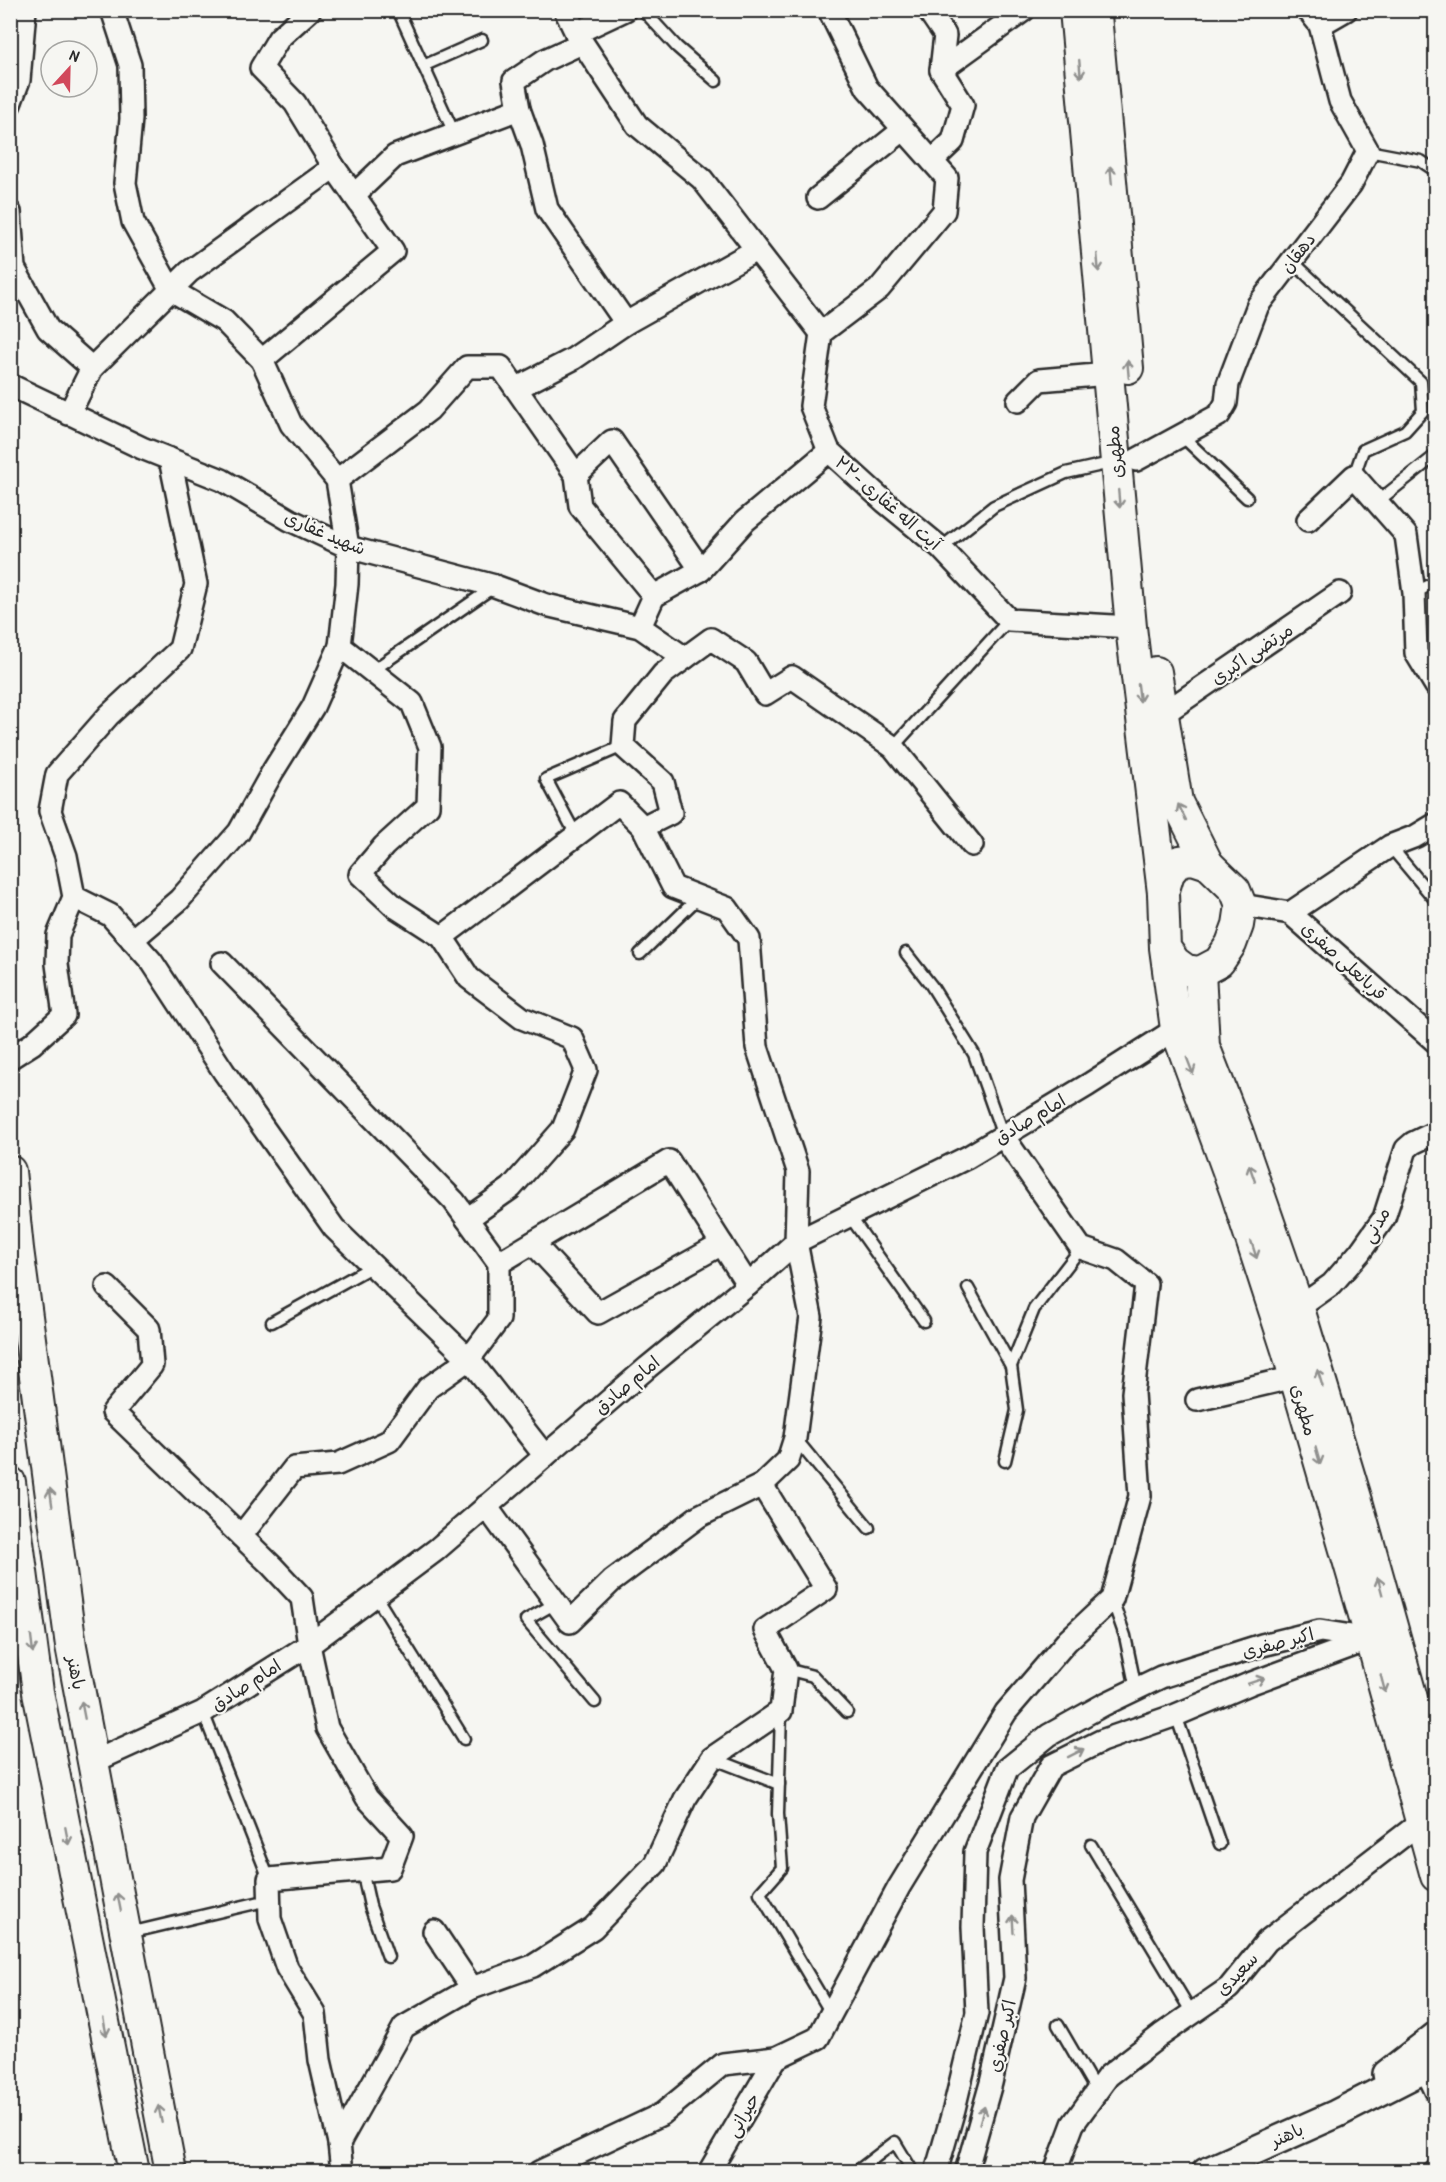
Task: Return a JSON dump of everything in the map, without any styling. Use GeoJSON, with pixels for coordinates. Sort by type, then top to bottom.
{"type":"FeatureCollection","features":[{"type":"Feature","properties":{"kind":"main road","name":"مطهری"},"geometry":{"type":"LineString","coordinates":[[1075,10],[1107,374],[1126,461],[1177,802],[1208,864]]}},
{"type":"Feature","properties":{"kind":"main road","name":"مطهری"},"geometry":{"type":"LineString","coordinates":[[1096,10],[1126,461],[1131,627],[1163,892]]}},
{"type":"Feature","properties":{"kind":"main road"},"geometry":{"type":"LineString","coordinates":[[1193,859],[1208,864],[1235,890],[1241,905],[1238,925],[1231,944],[1219,962],[1200,972],[1186,970],[1174,962],[1165,948],[1163,892],[1169,873],[1179,861],[1193,859]]}},
{"type":"Feature","properties":{"kind":"main road","name":"مطهری"},"geometry":{"type":"LineString","coordinates":[[1165,948],[1233,1183],[1288,1315],[1357,1501],[1382,1636],[1431,1853]]}},
{"type":"Feature","properties":{"kind":"main road","name":"مطهری"},"geometry":{"type":"LineString","coordinates":[[1189,1025],[1200,972]]}},
{"type":"Feature","properties":{"kind":"main road","name":"باهنر"},"geometry":{"type":"LineString","coordinates":[[10,1171],[18,1249],[71,1646],[171,2172]]}},
{"type":"Feature","properties":{"kind":"main road","name":"مطهری"},"geometry":{"type":"LineString","coordinates":[[1288,1315],[1295,1377],[1382,1636],[1427,1722],[1436,1784]]}},
{"type":"Feature","properties":{"kind":"main road"},"geometry":{"type":"LineString","coordinates":[[10,1482],[38,1692],[135,2172]]}},
{"type":"Feature","properties":{"kind":"main road"},"geometry":{"type":"LineString","coordinates":[[19,1547],[57,1540]]}},
{"type":"Feature","properties":{"kind":"street"},"geometry":{"type":"LineString","coordinates":[[10,104],[20,80],[25,10]]}},
{"type":"Feature","properties":{"kind":"street"},"geometry":{"type":"LineString","coordinates":[[112,10],[130,65],[131,119],[125,183],[133,222],[171,290],[224,321],[262,360],[291,424],[337,480],[348,547],[347,585],[340,646],[313,707],[239,831],[179,900],[132,940]]}},
{"type":"Feature","properties":{"kind":"street"},"geometry":{"type":"LineString","coordinates":[[262,360],[393,251],[334,167],[295,103],[261,68],[279,38],[310,10]]}},
{"type":"Feature","properties":{"kind":"street"},"geometry":{"type":"LineString","coordinates":[[565,10],[579,38],[637,124],[702,179],[821,333],[879,289],[944,211],[947,178],[867,88],[829,10]]}},
{"type":"Feature","properties":{"kind":"street"},"geometry":{"type":"LineString","coordinates":[[625,10],[514,81],[519,110],[532,145],[547,209],[626,323]]}},
{"type":"Feature","properties":{"kind":"street"},"geometry":{"type":"LineString","coordinates":[[928,10],[945,35],[941,70],[963,105],[953,141],[932,161]]}},
{"type":"Feature","properties":{"kind":"street"},"geometry":{"type":"LineString","coordinates":[[941,70],[1024,10]]}},
{"type":"Feature","properties":{"kind":"street"},"geometry":{"type":"LineString","coordinates":[[1346,10],[1314,18],[1340,100],[1368,151]]}},
{"type":"Feature","properties":{"kind":"street"},"geometry":{"type":"LineString","coordinates":[[354,195],[395,156],[519,110]]}},
{"type":"Feature","properties":{"kind":"street"},"geometry":{"type":"LineString","coordinates":[[818,198],[903,130]]}},
{"type":"Feature","properties":{"kind":"street","name":"دهقان"},"geometry":{"type":"LineString","coordinates":[[1126,461],[1220,415],[1226,403],[1228,384],[1258,305],[1351,184],[1368,151]]}},
{"type":"Feature","properties":{"kind":"street"},"geometry":{"type":"LineString","coordinates":[[69,414],[92,368],[189,272],[334,167]]}},
{"type":"Feature","properties":{"kind":"street"},"geometry":{"type":"LineString","coordinates":[[10,212],[14,268],[48,329],[92,368]]}},
{"type":"Feature","properties":{"kind":"street"},"geometry":{"type":"LineString","coordinates":[[517,388],[573,359],[626,323],[756,250]]}},
{"type":"Feature","properties":{"kind":"street","name":"۲۲- آیت اله غفاری"},"geometry":{"type":"LineString","coordinates":[[821,333],[811,406],[829,451],[885,502],[941,548],[1009,620]]}},
{"type":"Feature","properties":{"kind":"street"},"geometry":{"type":"LineString","coordinates":[[337,480],[429,410],[467,367],[501,367],[576,475],[580,506],[654,597]]}},
{"type":"Feature","properties":{"kind":"street"},"geometry":{"type":"LineString","coordinates":[[1018,401],[1039,380],[1107,374]]}},
{"type":"Feature","properties":{"kind":"street","name":"شهید غفاری"},"geometry":{"type":"LineString","coordinates":[[10,386],[170,459],[222,480],[290,520],[348,547],[495,586],[546,605],[640,627],[686,658]]}},
{"type":"Feature","properties":{"kind":"street"},"geometry":{"type":"LineString","coordinates":[[576,475],[612,441],[701,570]]}},
{"type":"Feature","properties":{"kind":"street"},"geometry":{"type":"LineString","coordinates":[[640,627],[654,597],[701,570],[745,521],[829,451]]}},
{"type":"Feature","properties":{"kind":"street"},"geometry":{"type":"LineString","coordinates":[[10,1058],[32,1044],[64,1015],[57,964],[58,935],[74,897],[66,856],[50,811],[57,774],[109,715],[180,649],[196,584],[170,459]]}},
{"type":"Feature","properties":{"kind":"street"},"geometry":{"type":"LineString","coordinates":[[1308,520],[1353,476],[1406,535],[1414,593],[1416,653],[1436,686]]}},
{"type":"Feature","properties":{"kind":"street","name":"مرتضی اکبری"},"geometry":{"type":"LineString","coordinates":[[1163,714],[1341,593]]}},
{"type":"Feature","properties":{"kind":"street"},"geometry":{"type":"LineString","coordinates":[[1009,620],[1131,627]]}},
{"type":"Feature","properties":{"kind":"street"},"geometry":{"type":"LineString","coordinates":[[643,826],[671,813],[663,782],[623,746],[625,721],[663,674],[711,639],[746,662],[765,694],[792,677],[893,747],[972,845]]}},
{"type":"Feature","properties":{"kind":"street"},"geometry":{"type":"LineString","coordinates":[[340,646],[412,703],[430,747],[428,806],[384,846],[360,874],[394,906],[442,937],[469,978],[522,1018],[572,1038],[585,1070],[563,1129],[511,1188],[468,1219]]}},
{"type":"Feature","properties":{"kind":"street"},"geometry":{"type":"LineString","coordinates":[[442,937],[619,803],[643,826],[674,887],[727,908],[749,939],[758,1047],[798,1171],[796,1242],[811,1317],[795,1438],[788,1460],[762,1485],[699,1516],[612,1581],[570,1622],[486,1506]]}},
{"type":"Feature","properties":{"kind":"street"},"geometry":{"type":"LineString","coordinates":[[1290,913],[1390,846],[1416,836],[1436,824]]}},
{"type":"Feature","properties":{"kind":"street"},"geometry":{"type":"LineString","coordinates":[[74,897],[110,915],[152,962],[224,1072],[334,1228],[469,1359],[545,1456]]}},
{"type":"Feature","properties":{"kind":"street","name":"قربانعلی صفری"},"geometry":{"type":"LineString","coordinates":[[1241,905],[1290,913],[1436,1042]]}},
{"type":"Feature","properties":{"kind":"street"},"geometry":{"type":"LineString","coordinates":[[222,963],[454,1201],[499,1263],[499,1319],[469,1359],[428,1388],[389,1441],[338,1464],[294,1468],[241,1536]]}},
{"type":"Feature","properties":{"kind":"street","name":"امام صادق"},"geometry":{"type":"LineString","coordinates":[[93,1762],[203,1712],[309,1645],[436,1550],[796,1242],[968,1156],[1189,1025]]}},
{"type":"Feature","properties":{"kind":"street","name":"مدنی"},"geometry":{"type":"LineString","coordinates":[[1288,1315],[1332,1284],[1360,1252],[1384,1218],[1406,1149],[1436,1132]]}},
{"type":"Feature","properties":{"kind":"street"},"geometry":{"type":"LineString","coordinates":[[539,2172],[662,2114],[723,2064],[776,2058],[818,2038],[899,1887],[1006,1712],[1067,1641],[1112,1599],[1140,1496],[1133,1393],[1146,1284],[1116,1260],[1081,1248],[1003,1136]]}},
{"type":"Feature","properties":{"kind":"street"},"geometry":{"type":"LineString","coordinates":[[499,1263],[669,1161],[748,1285]]}},
{"type":"Feature","properties":{"kind":"street"},"geometry":{"type":"LineString","coordinates":[[533,1243],[598,1313],[722,1244]]}},
{"type":"Feature","properties":{"kind":"street"},"geometry":{"type":"LineString","coordinates":[[107,1287],[148,1329],[152,1365],[113,1412],[302,1598],[309,1645],[327,1728],[367,1798],[402,1836],[390,1868],[268,1879],[270,1919],[287,1968],[315,2014],[320,2060],[339,2143],[342,2172]]}},
{"type":"Feature","properties":{"kind":"street"},"geometry":{"type":"LineString","coordinates":[[1197,1400],[1295,1377]]}},
{"type":"Feature","properties":{"kind":"street"},"geometry":{"type":"LineString","coordinates":[[339,2143],[404,2027],[471,1988],[533,1966],[593,1928],[654,1864],[685,1798],[712,1758],[781,1711],[786,1669],[765,1630],[826,1589],[762,1485]]}},
{"type":"Feature","properties":{"kind":"street","name":"اکبر صفری"},"geometry":{"type":"LineString","coordinates":[[936,2172],[977,2013],[974,1927],[975,1852],[1007,1768],[1049,1735],[1161,1677],[1262,1645],[1320,1631],[1382,1636]]}},
{"type":"Feature","properties":{"kind":"street","name":"اکبر صفری"},"geometry":{"type":"LineString","coordinates":[[966,2172],[991,2083],[1015,1978],[1010,1880],[1022,1816],[1051,1766],[1101,1741],[1382,1636]]}},
{"type":"Feature","properties":{"kind":"street","name":"سعیدی"},"geometry":{"type":"LineString","coordinates":[[1055,2172],[1073,2124],[1108,2076],[1228,1988],[1267,1941],[1431,1853]]}},
{"type":"Feature","properties":{"kind":"street"},"geometry":{"type":"LineString","coordinates":[[434,1931],[471,1988]]}},
{"type":"Feature","properties":{"kind":"street"},"geometry":{"type":"LineString","coordinates":[[1336,2114],[1436,2036]]}},
{"type":"Feature","properties":{"kind":"street","name":"حیرانی"},"geometry":{"type":"LineString","coordinates":[[709,2172],[776,2058]]}},
{"type":"Feature","properties":{"kind":"street"},"geometry":{"type":"LineString","coordinates":[[1336,2114],[1432,2074]]}},
{"type":"Feature","properties":{"kind":"street","name":"باهنر"},"geometry":{"type":"LineString","coordinates":[[1206,2172],[1336,2114]]}},
{"type":"Feature","properties":{"kind":"lane"},"geometry":{"type":"LineString","coordinates":[[398,10],[454,133]]}},
{"type":"Feature","properties":{"kind":"lane"},"geometry":{"type":"LineString","coordinates":[[644,10],[677,47],[716,81]]}},
{"type":"Feature","properties":{"kind":"lane"},"geometry":{"type":"LineString","coordinates":[[423,66],[482,40]]}},
{"type":"Feature","properties":{"kind":"lane"},"geometry":{"type":"LineString","coordinates":[[1368,151],[1421,161],[1436,171]]}},
{"type":"Feature","properties":{"kind":"lane"},"geometry":{"type":"LineString","coordinates":[[1292,261],[1421,382],[1423,411],[1405,431],[1363,450],[1353,476]]}},
{"type":"Feature","properties":{"kind":"lane"},"geometry":{"type":"LineString","coordinates":[[1180,435],[1247,498]]}},
{"type":"Feature","properties":{"kind":"lane"},"geometry":{"type":"LineString","coordinates":[[1377,502],[1436,455]]}},
{"type":"Feature","properties":{"kind":"lane"},"geometry":{"type":"LineString","coordinates":[[941,548],[994,506],[1066,473],[1126,461]]}},
{"type":"Feature","properties":{"kind":"lane"},"geometry":{"type":"LineString","coordinates":[[1414,593],[1436,582]]}},
{"type":"Feature","properties":{"kind":"lane"},"geometry":{"type":"LineString","coordinates":[[372,671],[495,586]]}},
{"type":"Feature","properties":{"kind":"lane"},"geometry":{"type":"LineString","coordinates":[[893,747],[1009,620]]}},
{"type":"Feature","properties":{"kind":"lane"},"geometry":{"type":"LineString","coordinates":[[576,835],[546,779],[623,746]]}},
{"type":"Feature","properties":{"kind":"lane"},"geometry":{"type":"LineString","coordinates":[[1390,846],[1436,901]]}},
{"type":"Feature","properties":{"kind":"lane"},"geometry":{"type":"LineString","coordinates":[[640,954],[699,897]]}},
{"type":"Feature","properties":{"kind":"lane"},"geometry":{"type":"LineString","coordinates":[[906,953],[932,985],[974,1054],[1003,1136]]}},
{"type":"Feature","properties":{"kind":"lane"},"geometry":{"type":"LineString","coordinates":[[849,1215],[924,1321]]}},
{"type":"Feature","properties":{"kind":"lane"},"geometry":{"type":"LineString","coordinates":[[1011,1366],[1034,1309],[1081,1248]]}},
{"type":"Feature","properties":{"kind":"lane"},"geometry":{"type":"LineString","coordinates":[[272,1322],[373,1266]]}},
{"type":"Feature","properties":{"kind":"lane"},"geometry":{"type":"LineString","coordinates":[[968,1288],[1011,1366],[1017,1410],[1005,1461]]}},
{"type":"Feature","properties":{"kind":"lane"},"geometry":{"type":"LineString","coordinates":[[795,1438],[869,1528]]}},
{"type":"Feature","properties":{"kind":"lane"},"geometry":{"type":"LineString","coordinates":[[375,1595],[464,1739]]}},
{"type":"Feature","properties":{"kind":"lane"},"geometry":{"type":"LineString","coordinates":[[1112,1599],[1125,1636],[1136,1689]]}},
{"type":"Feature","properties":{"kind":"lane"},"geometry":{"type":"LineString","coordinates":[[556,1603],[526,1620],[595,1702]]}},
{"type":"Feature","properties":{"kind":"lane"},"geometry":{"type":"LineString","coordinates":[[786,1669],[813,1676],[847,1712]]}},
{"type":"Feature","properties":{"kind":"lane"},"geometry":{"type":"LineString","coordinates":[[781,1711],[778,1814],[782,1868],[760,1893],[831,2014]]}},
{"type":"Feature","properties":{"kind":"lane"},"geometry":{"type":"LineString","coordinates":[[203,1712],[268,1879]]}},
{"type":"Feature","properties":{"kind":"lane"},"geometry":{"type":"LineString","coordinates":[[1176,1714],[1220,1844]]}},
{"type":"Feature","properties":{"kind":"lane"},"geometry":{"type":"LineString","coordinates":[[712,1758],[778,1784]]}},
{"type":"Feature","properties":{"kind":"lane"},"geometry":{"type":"LineString","coordinates":[[1091,1845],[1192,2013]]}},
{"type":"Feature","properties":{"kind":"lane"},"geometry":{"type":"LineString","coordinates":[[362,1870],[370,1906],[388,1957]]}},
{"type":"Feature","properties":{"kind":"lane"},"geometry":{"type":"LineString","coordinates":[[125,1934],[269,1900]]}},
{"type":"Feature","properties":{"kind":"lane"},"geometry":{"type":"LineString","coordinates":[[1058,2025],[1097,2092]]}},
{"type":"Feature","properties":{"kind":"lane"},"geometry":{"type":"LineString","coordinates":[[856,2172],[895,2142],[913,2172]]}}]}
